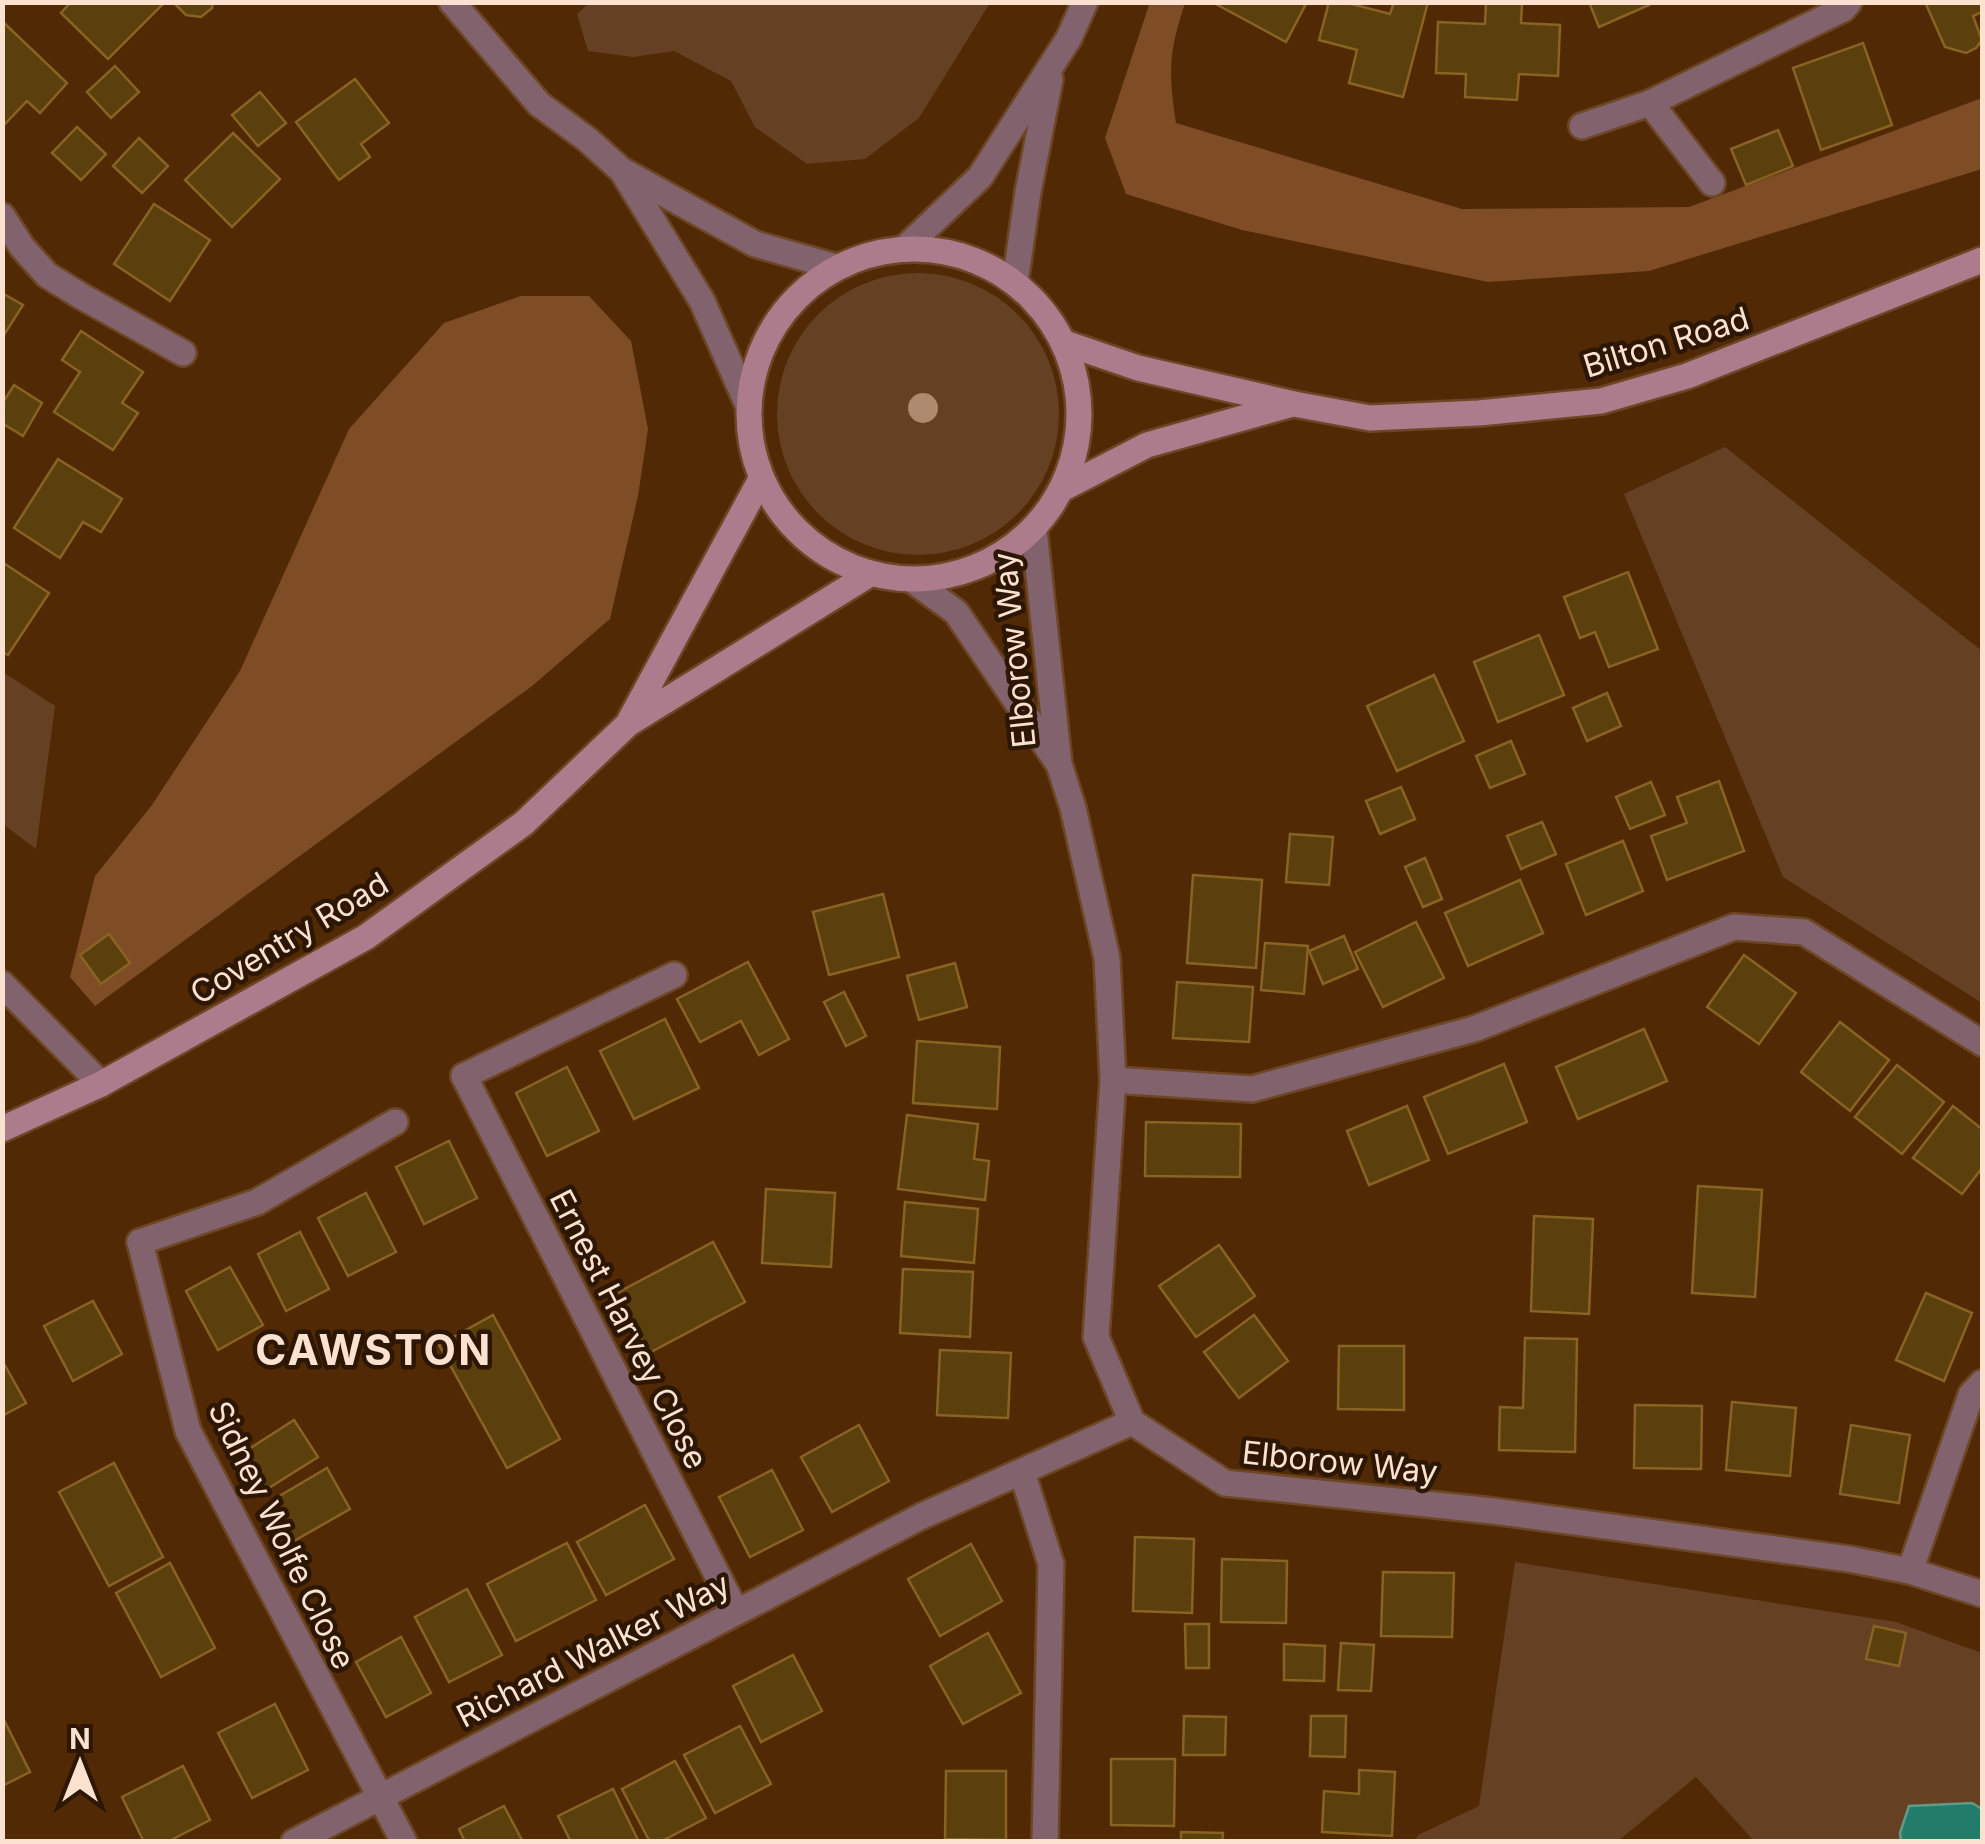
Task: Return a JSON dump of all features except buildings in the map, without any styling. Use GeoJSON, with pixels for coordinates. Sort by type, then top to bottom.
{"type":"FeatureCollection","features":[{"type":"Feature","properties":{"kind":"main road"},"geometry":{"type":"LineString","coordinates":[[904,248],[943,250],[982,262],[1016,283],[1044,310],[1065,343],[1079,392],[1078,442],[1062,489],[1034,529],[995,559],[955,576],[912,580],[870,574],[824,554],[787,521],[761,479],[750,443],[748,405],[760,349],[791,302],[836,267],[869,254],[904,248]]}},
{"type":"Feature","properties":{"kind":"main road","name":"Bilton Road"},"geometry":{"type":"LineString","coordinates":[[1065,343],[1138,368],[1370,418],[1478,413],[1602,400],[1687,376],[1982,260]]}},
{"type":"Feature","properties":{"kind":"main road","name":"Bilton Road"},"geometry":{"type":"LineString","coordinates":[[1062,489],[1148,445],[1294,404]]}},
{"type":"Feature","properties":{"kind":"main road","name":"Coventry Road"},"geometry":{"type":"LineString","coordinates":[[628,724],[761,479]]}},
{"type":"Feature","properties":{"kind":"main road","name":"Coventry Road"},"geometry":{"type":"LineString","coordinates":[[2,1129],[101,1084],[366,937],[524,823],[628,724],[870,574]]}},
{"type":"Feature","properties":{"kind":"street"},"geometry":{"type":"LineString","coordinates":[[452,2],[540,104],[621,170],[755,244],[836,267]]}},
{"type":"Feature","properties":{"kind":"street"},"geometry":{"type":"LineString","coordinates":[[904,248],[980,177],[1069,38],[1085,2]]}},
{"type":"Feature","properties":{"kind":"street"},"geometry":{"type":"LineString","coordinates":[[1582,126],[1650,103],[1844,10],[1850,2]]}},
{"type":"Feature","properties":{"kind":"street"},"geometry":{"type":"LineString","coordinates":[[1016,283],[1028,192],[1053,64]]}},
{"type":"Feature","properties":{"kind":"street"},"geometry":{"type":"LineString","coordinates":[[1650,103],[1712,184]]}},
{"type":"Feature","properties":{"kind":"street"},"geometry":{"type":"LineString","coordinates":[[621,170],[702,302],[748,405]]}},
{"type":"Feature","properties":{"kind":"street"},"geometry":{"type":"LineString","coordinates":[[2,216],[22,247],[47,274],[184,354]]}},
{"type":"Feature","properties":{"kind":"street","name":"Elborow Way"},"geometry":{"type":"LineString","coordinates":[[1034,529],[1059,764],[1073,808],[1106,958],[1113,1080],[1096,1336],[1132,1422],[1224,1483],[1493,1510],[1830,1557],[1910,1571],[1982,1594]]}},
{"type":"Feature","properties":{"kind":"street","name":"Elborow Way"},"geometry":{"type":"LineString","coordinates":[[912,580],[956,612],[1059,764]]}},
{"type":"Feature","properties":{"kind":"street"},"geometry":{"type":"LineString","coordinates":[[1113,1080],[1252,1089],[1474,1029],[1734,927],[1804,932],[1982,1043]]}},
{"type":"Feature","properties":{"kind":"street","name":"Ernest Harvey Close"},"geometry":{"type":"LineString","coordinates":[[674,975],[464,1076],[736,1612]]}},
{"type":"Feature","properties":{"kind":"street"},"geometry":{"type":"LineString","coordinates":[[2,984],[101,1084]]}},
{"type":"Feature","properties":{"kind":"street","name":"Sidney Wolfe Close"},"geometry":{"type":"LineString","coordinates":[[394,1122],[257,1202],[140,1242],[188,1431],[404,1842]]}},
{"type":"Feature","properties":{"kind":"street"},"geometry":{"type":"LineString","coordinates":[[1910,1571],[1971,1395],[1982,1384]]}},
{"type":"Feature","properties":{"kind":"street","name":"Richard Walker Way"},"geometry":{"type":"LineString","coordinates":[[294,1842],[922,1516],[1132,1422]]}},
{"type":"Feature","properties":{"kind":"street"},"geometry":{"type":"LineString","coordinates":[[1022,1472],[1051,1564],[1045,1842]]}},
{"type":"Feature","properties":{"kind":"shaded area"},"geometry":{"type":"Polygon","coordinates":[[[990,2],[919,118],[865,159],[807,164],[755,127],[731,81],[674,51],[633,57],[588,51],[577,14],[589,3],[990,2]]]}},
{"type":"Feature","properties":{"kind":"shaded area"},"geometry":{"type":"Polygon","coordinates":[[[1150,2],[1185,3],[1172,62],[1176,123],[1462,209],[1689,207],[1982,98],[1982,169],[1649,271],[1488,282],[1242,230],[1126,194],[1105,138],[1150,2]]]}},
{"type":"Feature","properties":{"kind":"shaded area"},"geometry":{"type":"Polygon","coordinates":[[[918,273],[946,275],[972,283],[1018,314],[1049,360],[1057,386],[1057,442],[1049,468],[1018,514],[972,545],[946,553],[918,555],[890,553],[864,545],[818,514],[787,468],[779,442],[777,414],[779,386],[787,360],[818,314],[864,283],[890,275],[918,273]]]}},
{"type":"Feature","properties":{"kind":"shaded area"},"geometry":{"type":"Polygon","coordinates":[[[521,296],[589,296],[631,341],[648,429],[638,496],[610,619],[532,686],[95,1006],[70,977],[95,876],[152,805],[240,671],[349,429],[444,323],[521,296]]]}},
{"type":"Feature","properties":{"kind":"shaded area"},"geometry":{"type":"Polygon","coordinates":[[[1725,447],[1982,651],[1982,1003],[1783,877],[1624,494],[1725,447]]]}},
{"type":"Feature","properties":{"kind":"shaded area"},"geometry":{"type":"Polygon","coordinates":[[[3,672],[55,706],[36,849],[3,824],[3,672]]]}},
{"type":"Feature","properties":{"kind":"shaded area"},"geometry":{"type":"Polygon","coordinates":[[[1515,1562],[1896,1622],[1982,1653],[1982,1841],[1754,1841],[1696,1777],[1618,1841],[1414,1842],[1418,1835],[1479,1806],[1515,1562]]]}},
{"type":"Feature","properties":{"kind":"water"},"geometry":{"type":"Polygon","coordinates":[[[1972,1803],[1982,1809],[1982,1841],[1901,1841],[1909,1806],[1972,1803]]]}},
{"type":"Feature","properties":{"kind":"district","name":"CAWSTON"},"geometry":{"type":"Point","coordinates":[374,1349]}}]}
